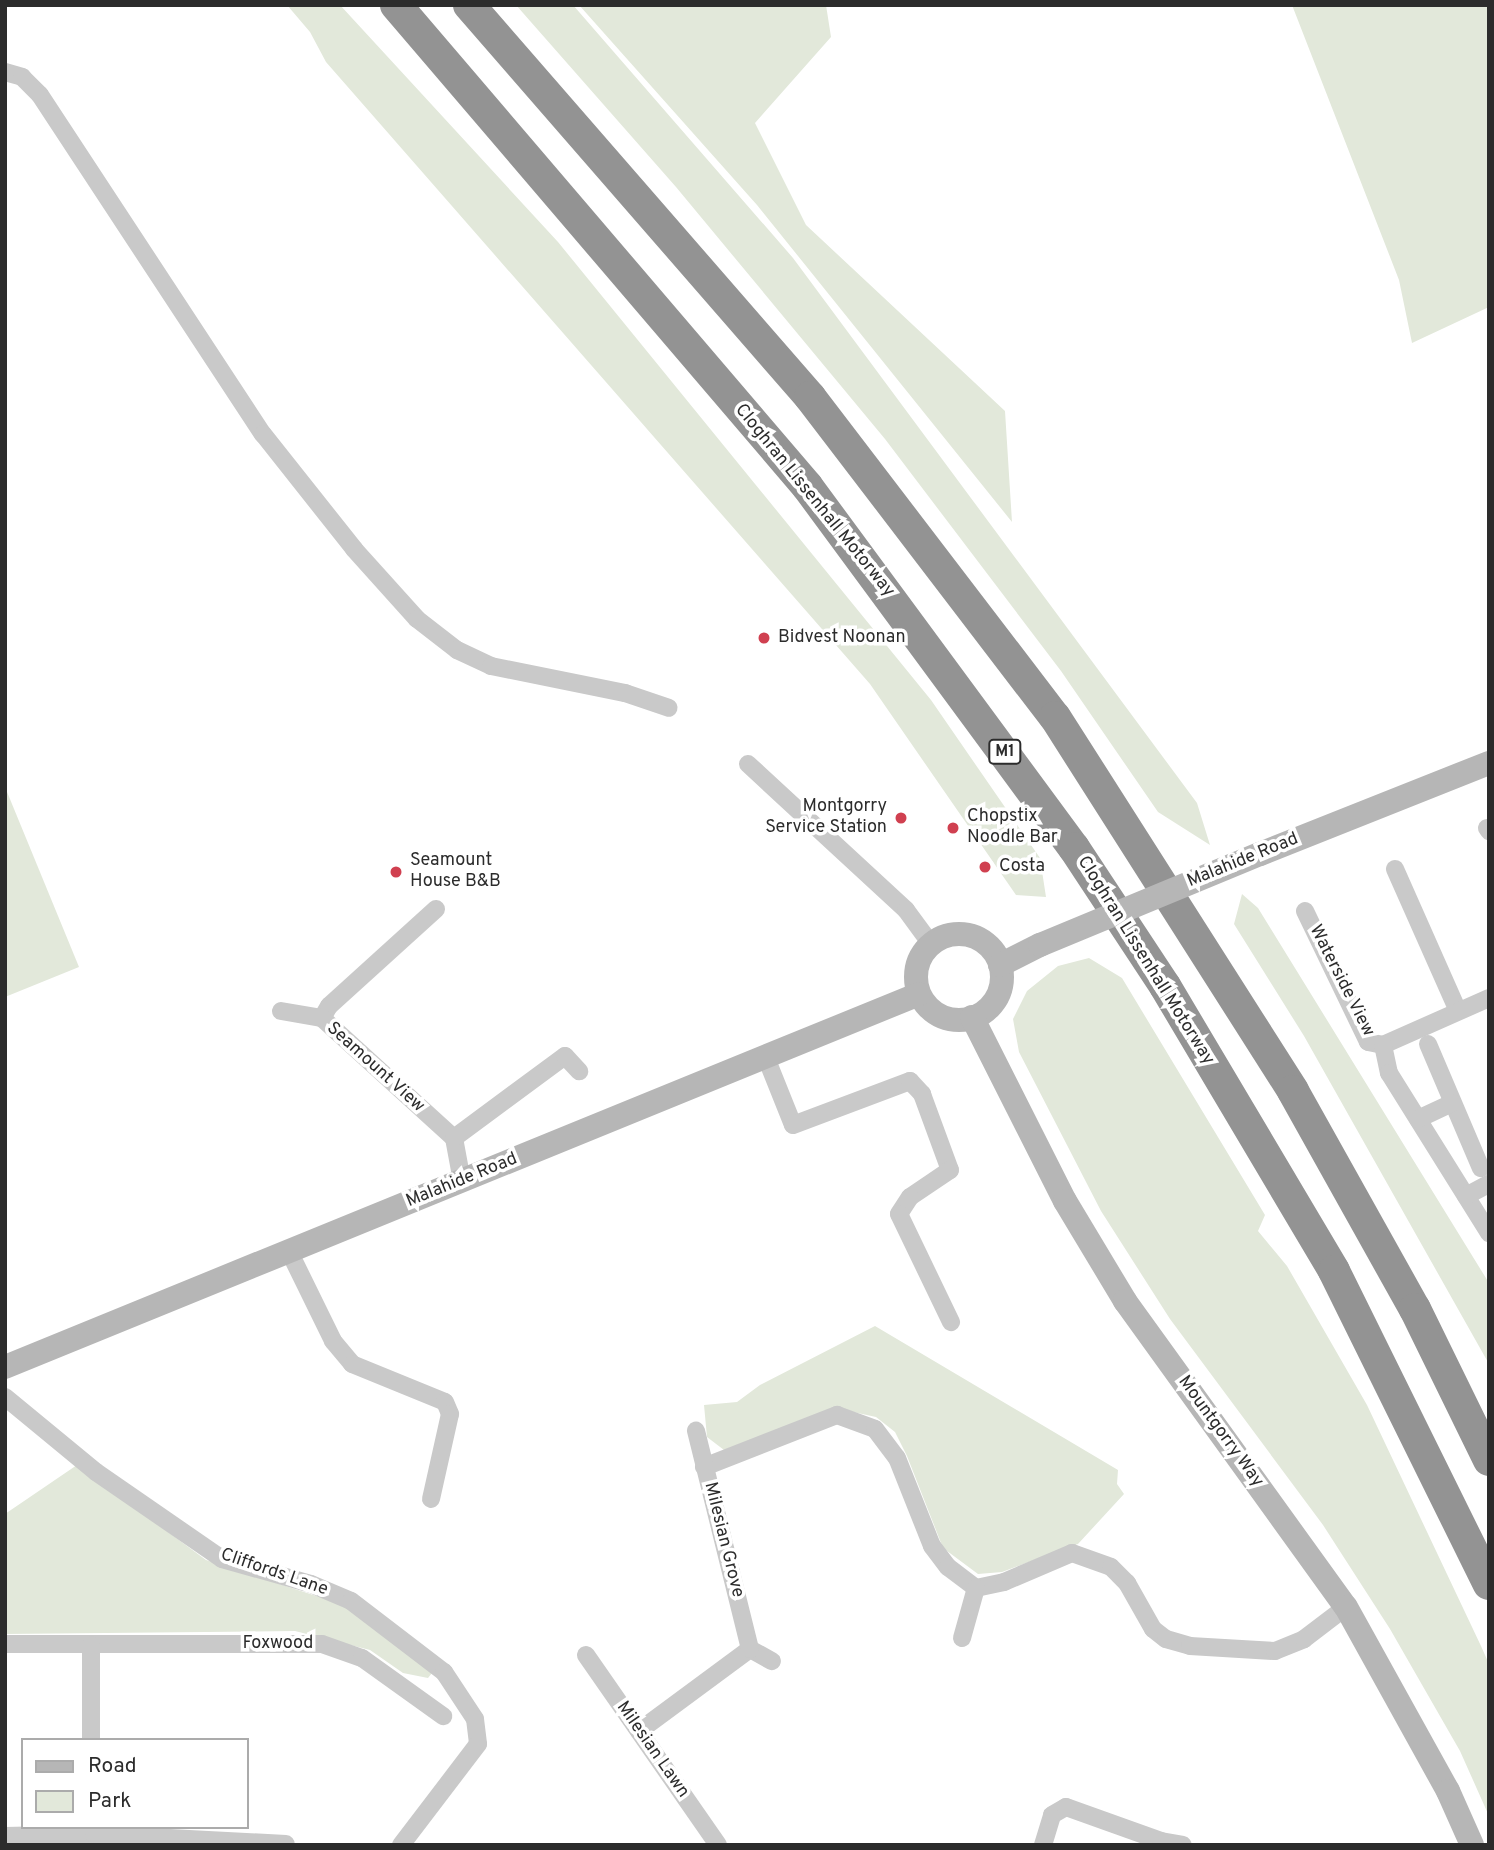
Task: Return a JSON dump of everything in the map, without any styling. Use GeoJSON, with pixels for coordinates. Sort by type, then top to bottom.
{"type":"FeatureCollection","features":[{"type":"Feature","properties":{"kind":"highway","name":"Cloghran Lissenhall Motorway"},"geometry":{"type":"LineString","coordinates":[[396,5],[807,486],[1073,848],[1165,986],[1334,1271],[1489,1584]]}},
{"type":"Feature","properties":{"kind":"highway"},"geometry":{"type":"LineString","coordinates":[[469,5],[810,397],[1055,717],[1293,1091],[1415,1309],[1489,1460]]}},
{"type":"Feature","properties":{"kind":"main road","name":"Malahide Road"},"geometry":{"type":"LineString","coordinates":[[1000,965],[1040,944],[1260,853],[1489,763]]}},
{"type":"Feature","properties":{"kind":"main road"},"geometry":{"type":"LineString","coordinates":[[953,934],[977,938],[1000,965],[1002,978],[993,1002],[972,1017],[947,1018],[936,1013],[919,994],[917,967],[931,944],[953,934]]}},
{"type":"Feature","properties":{"kind":"main road","name":"Malahide Road"},"geometry":{"type":"LineString","coordinates":[[5,1367],[919,994]]}},
{"type":"Feature","properties":{"kind":"main road","name":"Mountgorry Way"},"geometry":{"type":"LineString","coordinates":[[972,1017],[1065,1202],[1125,1301],[1346,1607],[1448,1791],[1472,1845]]}},
{"type":"Feature","properties":{"kind":"street"},"geometry":{"type":"LineString","coordinates":[[5,72],[22,77],[40,94],[262,434],[417,619],[457,650],[491,666],[625,693],[669,708]]}},
{"type":"Feature","properties":{"kind":"street"},"geometry":{"type":"LineString","coordinates":[[748,764],[906,910],[931,944]]}},
{"type":"Feature","properties":{"kind":"street"},"geometry":{"type":"LineString","coordinates":[[1395,869],[1458,1011]]}},
{"type":"Feature","properties":{"kind":"street","name":"Seamount View"},"geometry":{"type":"LineString","coordinates":[[436,909],[329,1006],[322,1018],[454,1138]]}},
{"type":"Feature","properties":{"kind":"street","name":"Waterside View"},"geometry":{"type":"LineString","coordinates":[[1305,911],[1368,1042],[1382,1045],[1489,998]]}},
{"type":"Feature","properties":{"kind":"street"},"geometry":{"type":"LineString","coordinates":[[281,1011],[322,1018]]}},
{"type":"Feature","properties":{"kind":"street"},"geometry":{"type":"LineString","coordinates":[[1428,1044],[1481,1168]]}},
{"type":"Feature","properties":{"kind":"street"},"geometry":{"type":"LineString","coordinates":[[1382,1045],[1389,1073],[1489,1233]]}},
{"type":"Feature","properties":{"kind":"street"},"geometry":{"type":"LineString","coordinates":[[765,1055],[793,1125],[910,1080],[922,1094],[950,1170],[910,1197],[900,1214],[951,1322]]}},
{"type":"Feature","properties":{"kind":"street"},"geometry":{"type":"LineString","coordinates":[[462,1181],[454,1138],[565,1056],[579,1071]]}},
{"type":"Feature","properties":{"kind":"street"},"geometry":{"type":"LineString","coordinates":[[1418,1119],[1453,1103]]}},
{"type":"Feature","properties":{"kind":"street"},"geometry":{"type":"LineString","coordinates":[[1466,1196],[1489,1184]]}},
{"type":"Feature","properties":{"kind":"street"},"geometry":{"type":"LineString","coordinates":[[289,1251],[333,1341],[352,1364],[445,1402],[450,1414],[431,1499]]}},
{"type":"Feature","properties":{"kind":"street","name":"Cliffords Lane"},"geometry":{"type":"LineString","coordinates":[[5,1397],[96,1472],[222,1559],[312,1584],[351,1601],[444,1672],[475,1719],[478,1744],[401,1845]]}},
{"type":"Feature","properties":{"kind":"street"},"geometry":{"type":"LineString","coordinates":[[704,1467],[836,1415],[875,1429],[897,1458],[932,1546],[948,1567],[975,1588],[1004,1582],[1072,1553],[1111,1567],[1127,1583],[1153,1629],[1166,1639],[1190,1646],[1275,1651],[1304,1639],[1346,1607]]}},
{"type":"Feature","properties":{"kind":"street","name":"Milesian Grove"},"geometry":{"type":"LineString","coordinates":[[696,1431],[750,1649]]}},
{"type":"Feature","properties":{"kind":"street"},"geometry":{"type":"LineString","coordinates":[[962,1638],[975,1588]]}},
{"type":"Feature","properties":{"kind":"street","name":"Foxwood"},"geometry":{"type":"LineString","coordinates":[[5,1644],[322,1644],[362,1658],[443,1716]]}},
{"type":"Feature","properties":{"kind":"street"},"geometry":{"type":"LineString","coordinates":[[91,1645],[91,1738]]}},
{"type":"Feature","properties":{"kind":"street"},"geometry":{"type":"LineString","coordinates":[[639,1731],[750,1649],[772,1661]]}},
{"type":"Feature","properties":{"kind":"street","name":"Milesian Lawn"},"geometry":{"type":"LineString","coordinates":[[586,1655],[718,1845]]}},
{"type":"Feature","properties":{"kind":"street"},"geometry":{"type":"LineString","coordinates":[[1043,1845],[1052,1815],[1066,1807],[1161,1841],[1183,1845]]}},
{"type":"Feature","properties":{"kind":"street"},"geometry":{"type":"LineString","coordinates":[[5,1836],[91,1830],[286,1844]]}},
{"type":"Feature","properties":{"kind":"green space"},"geometry":{"type":"Polygon","coordinates":[[[287,5],[340,5],[558,242],[931,700],[1040,858],[1046,897],[1016,895],[870,684],[326,62],[310,32],[287,5]]]}},
{"type":"Feature","properties":{"kind":"green space"},"geometry":{"type":"Polygon","coordinates":[[[516,5],[573,5],[793,258],[1197,803],[1210,845],[1158,812],[1061,671],[885,439],[676,187],[516,5]]]}},
{"type":"Feature","properties":{"kind":"green space"},"geometry":{"type":"Polygon","coordinates":[[[579,5],[826,5],[831,37],[755,123],[806,225],[1005,411],[1012,522],[757,205],[579,5]]]}},
{"type":"Feature","properties":{"kind":"green space"},"geometry":{"type":"Polygon","coordinates":[[[1292,5],[1489,5],[1489,307],[1412,343],[1399,280],[1292,5]]]}},
{"type":"Feature","properties":{"kind":"green space"},"geometry":{"type":"Polygon","coordinates":[[[5,787],[79,967],[5,997],[5,787]]]}},
{"type":"Feature","properties":{"kind":"green space"},"geometry":{"type":"Polygon","coordinates":[[[1242,894],[1258,908],[1489,1283],[1489,1364],[1304,1036],[1234,924],[1242,894]]]}},
{"type":"Feature","properties":{"kind":"green space"},"geometry":{"type":"Polygon","coordinates":[[[1089,958],[1122,978],[1265,1215],[1258,1231],[1287,1266],[1367,1405],[1481,1646],[1489,1664],[1489,1816],[1460,1751],[1390,1629],[1323,1525],[1170,1319],[1101,1211],[1019,1052],[1013,1019],[1027,991],[1058,966],[1089,958]]]}},
{"type":"Feature","properties":{"kind":"green space"},"geometry":{"type":"Polygon","coordinates":[[[875,1326],[1118,1470],[1117,1484],[1124,1494],[1078,1544],[1002,1572],[978,1574],[943,1548],[895,1432],[876,1417],[835,1408],[724,1450],[707,1437],[704,1405],[737,1402],[760,1385],[875,1326]]]}},
{"type":"Feature","properties":{"kind":"green space"},"geometry":{"type":"Polygon","coordinates":[[[77,1465],[206,1560],[338,1603],[368,1620],[432,1673],[428,1678],[403,1673],[370,1650],[295,1631],[5,1634],[5,1514],[77,1465]]]}},
{"type":"Feature","properties":{"kind":"place","name":"Bidvest Noonan"},"geometry":{"type":"Point","coordinates":[764,638]}},
{"type":"Feature","properties":{"kind":"place","name":"Montgorry Service Station"},"geometry":{"type":"Point","coordinates":[901,818]}},
{"type":"Feature","properties":{"kind":"place","name":"Chopstix Noodle Bar"},"geometry":{"type":"Point","coordinates":[953,828]}},
{"type":"Feature","properties":{"kind":"place","name":"Costa"},"geometry":{"type":"Point","coordinates":[985,867]}},
{"type":"Feature","properties":{"kind":"place","name":"Seamount House B&B"},"geometry":{"type":"Point","coordinates":[396,872]}}]}
